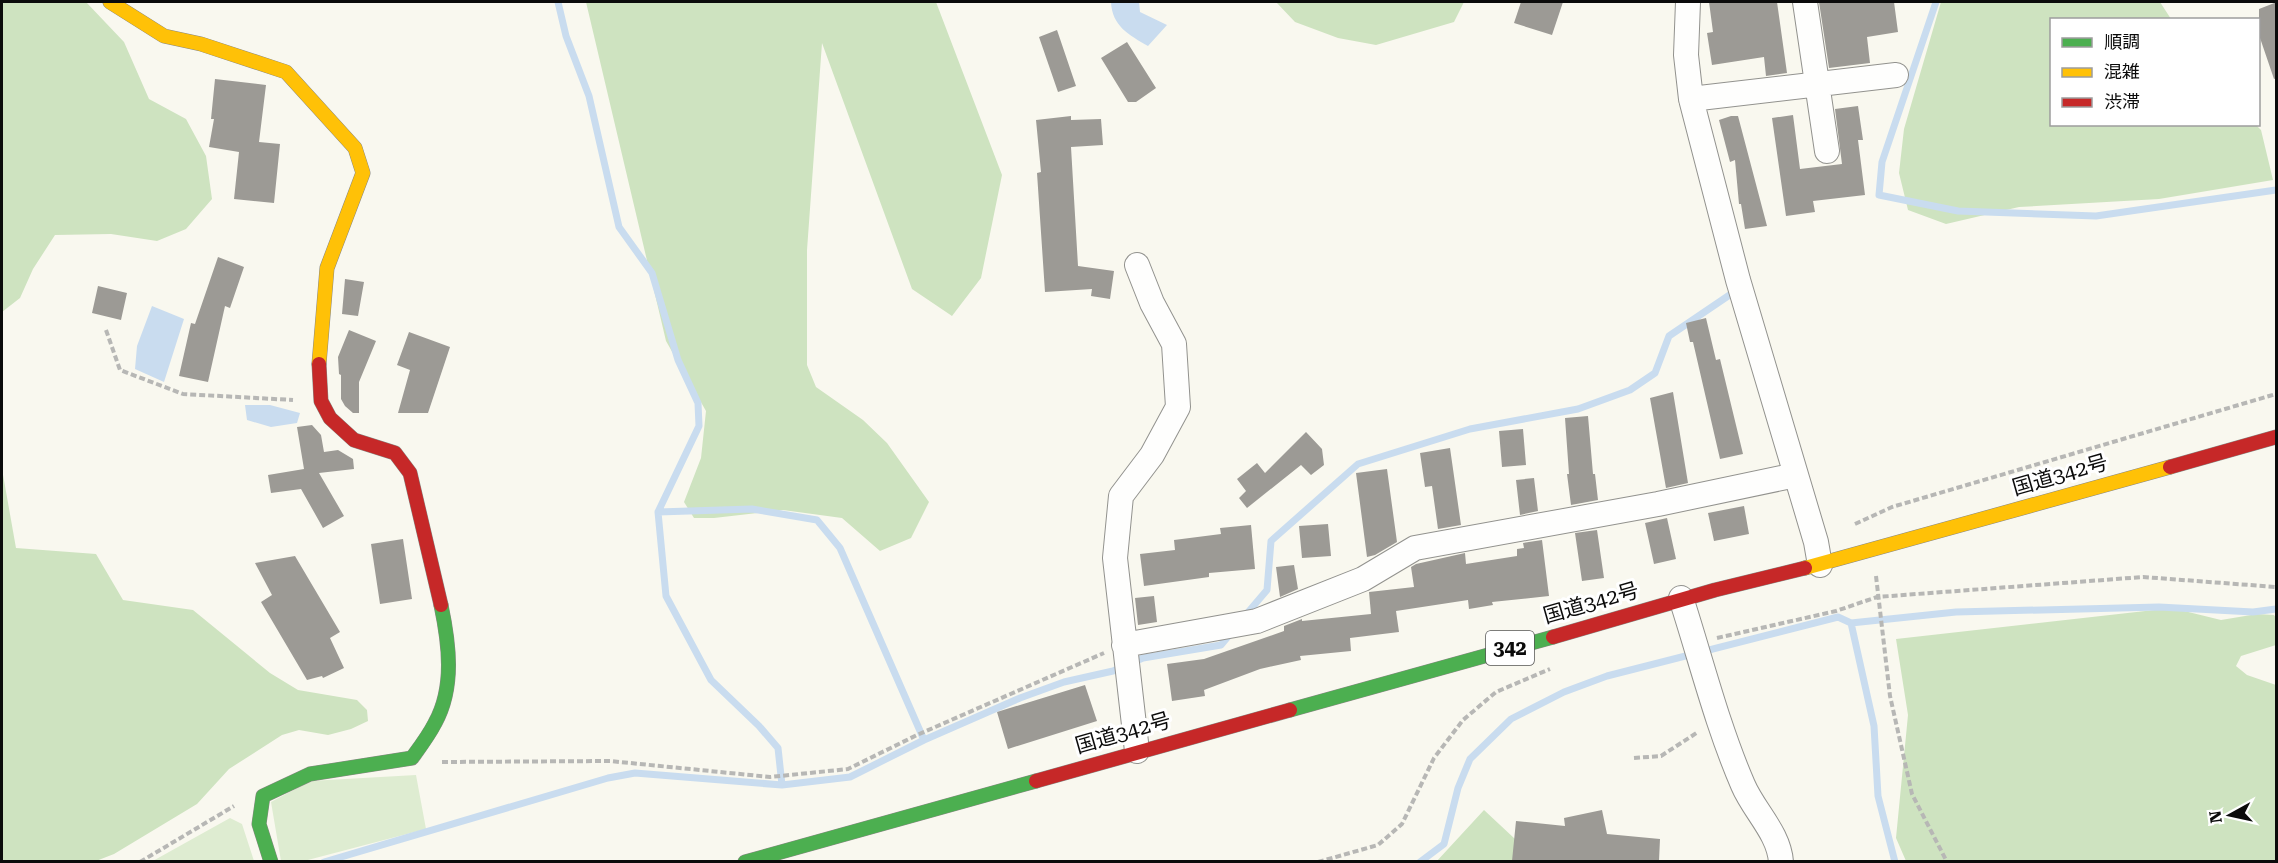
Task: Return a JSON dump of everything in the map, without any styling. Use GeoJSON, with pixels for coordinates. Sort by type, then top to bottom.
{"type":"FeatureCollection","features":[{"type":"Feature","properties":{"kind":"main road"},"geometry":{"type":"LineString","coordinates":[[110,2],[164,36],[201,44],[285,72],[356,148],[363,173],[327,268],[319,354],[321,401],[330,418],[354,440],[395,453],[410,473],[448,637],[448,685],[436,722],[412,758],[310,774],[262,796],[259,824],[271,861]]}},
{"type":"Feature","properties":{"kind":"main road","name":"国道342号"},"geometry":{"type":"LineString","coordinates":[[745,861],[1610,621],[1681,598],[1769,575],[1818,553],[1874,549],[2277,437]]}},
{"type":"Feature","properties":{"kind":"street"},"geometry":{"type":"LineString","coordinates":[[1688,2],[1686,54],[1691,99],[1738,280],[1818,553]]}},
{"type":"Feature","properties":{"kind":"street"},"geometry":{"type":"LineString","coordinates":[[1805,2],[1827,151]]}},
{"type":"Feature","properties":{"kind":"street"},"geometry":{"type":"LineString","coordinates":[[1691,99],[1896,75]]}},
{"type":"Feature","properties":{"kind":"street"},"geometry":{"type":"LineString","coordinates":[[1137,265],[1152,303],[1173,344],[1178,406],[1152,455],[1121,496],[1114,558],[1137,751]]}},
{"type":"Feature","properties":{"kind":"street"},"geometry":{"type":"LineString","coordinates":[[1124,645],[1257,621],[1363,579],[1415,548],[1659,504],[1796,475]]}},
{"type":"Feature","properties":{"kind":"street"},"geometry":{"type":"LineString","coordinates":[[1681,598],[1743,787],[1780,849],[1781,861]]}},
{"type":"Feature","properties":{"kind":"path"},"geometry":{"type":"LineString","coordinates":[[106,330],[120,370],[183,394],[321,401]]}},
{"type":"Feature","properties":{"kind":"path"},"geometry":{"type":"LineString","coordinates":[[1818,553],[1892,507],[2277,394]]}},
{"type":"Feature","properties":{"kind":"path"},"geometry":{"type":"LineString","coordinates":[[1874,549],[1877,597],[1890,696],[1912,794],[1947,861]]}},
{"type":"Feature","properties":{"kind":"path"},"geometry":{"type":"LineString","coordinates":[[1695,643],[1836,610],[1877,597],[2144,577],[2277,587]]}},
{"type":"Feature","properties":{"kind":"path"},"geometry":{"type":"LineString","coordinates":[[412,758],[434,762],[610,761],[770,777],[848,769],[917,735],[1124,645]]}},
{"type":"Feature","properties":{"kind":"path"},"geometry":{"type":"LineString","coordinates":[[1318,861],[1378,845],[1402,824],[1434,758],[1463,720],[1496,692],[1559,666]]}},
{"type":"Feature","properties":{"kind":"path"},"geometry":{"type":"LineString","coordinates":[[1634,758],[1661,756],[1719,719]]}},
{"type":"Feature","properties":{"kind":"path"},"geometry":{"type":"LineString","coordinates":[[140,861],[228,808],[262,796]]}},
{"type":"Feature","properties":{"kind":"green space"},"geometry":{"type":"Polygon","coordinates":[[[2,2],[86,2],[124,42],[149,99],[186,119],[206,156],[212,199],[186,229],[157,241],[111,234],[55,235],[33,269],[20,298],[2,312],[2,2]]]}},
{"type":"Feature","properties":{"kind":"green space"},"geometry":{"type":"Polygon","coordinates":[[[586,2],[936,2],[1002,175],[981,278],[952,316],[912,289],[822,43],[807,250],[807,365],[816,387],[863,420],[887,443],[929,502],[911,538],[880,551],[842,518],[783,510],[694,518],[684,502],[701,458],[706,411],[666,341],[586,2]]]}},
{"type":"Feature","properties":{"kind":"green space"},"geometry":{"type":"Polygon","coordinates":[[[1276,2],[1464,2],[1454,22],[1376,45],[1338,38],[1295,22],[1276,2]]]}},
{"type":"Feature","properties":{"kind":"green space"},"geometry":{"type":"Polygon","coordinates":[[[1941,2],[2160,2],[2170,18],[2050,18],[2050,126],[2257,126],[2261,130],[2273,180],[2159,199],[2019,207],[1946,224],[1908,210],[1899,173],[1904,129],[1941,2]]]}},
{"type":"Feature","properties":{"kind":"green space"},"geometry":{"type":"Polygon","coordinates":[[[2,469],[16,548],[96,554],[123,600],[193,610],[270,673],[298,690],[357,700],[367,710],[368,721],[351,729],[328,735],[299,730],[282,735],[229,769],[197,804],[114,854],[96,861],[2,861],[2,469]]]}},
{"type":"Feature","properties":{"kind":"green space"},"geometry":{"type":"Polygon","coordinates":[[[2172,608],[2221,620],[2257,614],[2274,615],[2276,618],[2276,645],[2241,656],[2236,666],[2247,675],[2276,685],[2276,861],[1906,861],[1896,838],[1908,715],[1896,639],[2172,608]]]}},
{"type":"Feature","properties":{"kind":"green space"},"geometry":{"type":"Polygon","coordinates":[[[416,775],[426,829],[304,861],[281,861],[271,802],[310,781],[416,775]]]}},
{"type":"Feature","properties":{"kind":"green space"},"geometry":{"type":"Polygon","coordinates":[[[1484,810],[1528,851],[1535,861],[1436,862],[1484,810]]]}},
{"type":"Feature","properties":{"kind":"green space"},"geometry":{"type":"Polygon","coordinates":[[[230,818],[242,824],[254,861],[151,862],[230,818]]]}},
{"type":"Feature","properties":{"kind":"water"},"geometry":{"type":"Polygon","coordinates":[[[1111,2],[1139,2],[1140,12],[1167,25],[1148,46],[1128,34],[1118,24],[1111,2]]]}},
{"type":"Feature","properties":{"kind":"water"},"geometry":{"type":"Polygon","coordinates":[[[152,306],[184,319],[164,382],[135,369],[137,346],[152,306]]]}},
{"type":"Feature","properties":{"kind":"water"},"geometry":{"type":"Polygon","coordinates":[[[245,405],[270,405],[300,413],[297,423],[271,427],[247,420],[245,405]]]}},
{"type":"Feature","properties":{"kind":"building"},"geometry":{"type":"Polygon","coordinates":[[[1521,2],[1563,2],[1552,35],[1514,23],[1521,2]]]}},
{"type":"Feature","properties":{"kind":"building"},"geometry":{"type":"Polygon","coordinates":[[[1709,2],[1777,2],[1787,73],[1766,76],[1764,57],[1712,65],[1707,33],[1713,32],[1709,2]]]}},
{"type":"Feature","properties":{"kind":"building"},"geometry":{"type":"Polygon","coordinates":[[[1819,2],[1894,2],[1898,32],[1867,37],[1870,63],[1829,68],[1819,2]]]}},
{"type":"Feature","properties":{"kind":"building"},"geometry":{"type":"Polygon","coordinates":[[[2277,2],[2277,78],[2274,79],[2260,38],[2259,9],[2277,2]]]}},
{"type":"Feature","properties":{"kind":"building"},"geometry":{"type":"Polygon","coordinates":[[[1057,30],[1076,86],[1058,92],[1039,37],[1057,30]]]}},
{"type":"Feature","properties":{"kind":"building"},"geometry":{"type":"Polygon","coordinates":[[[1127,42],[1156,88],[1136,102],[1128,102],[1101,58],[1127,42]]]}},
{"type":"Feature","properties":{"kind":"building"},"geometry":{"type":"Polygon","coordinates":[[[215,79],[266,85],[259,142],[280,144],[274,203],[234,199],[239,152],[209,147],[214,119],[211,119],[215,79]]]}},
{"type":"Feature","properties":{"kind":"building"},"geometry":{"type":"Polygon","coordinates":[[[1858,106],[1863,140],[1858,140],[1865,195],[1813,201],[1815,212],[1786,216],[1772,118],[1793,115],[1800,169],[1842,164],[1835,109],[1858,106]]]}},
{"type":"Feature","properties":{"kind":"building"},"geometry":{"type":"Polygon","coordinates":[[[1071,116],[1071,120],[1101,119],[1103,145],[1071,147],[1078,266],[1114,271],[1110,299],[1091,296],[1092,289],[1045,292],[1037,173],[1041,172],[1036,120],[1071,116]]]}},
{"type":"Feature","properties":{"kind":"building"},"geometry":{"type":"Polygon","coordinates":[[[1738,116],[1767,226],[1745,229],[1741,204],[1739,204],[1735,160],[1730,162],[1719,120],[1738,116]]]}},
{"type":"Feature","properties":{"kind":"building"},"geometry":{"type":"Polygon","coordinates":[[[218,257],[244,267],[230,308],[225,306],[208,382],[179,376],[191,323],[195,324],[218,257]]]}},
{"type":"Feature","properties":{"kind":"building"},"geometry":{"type":"Polygon","coordinates":[[[345,279],[364,282],[358,316],[342,314],[345,279]]]}},
{"type":"Feature","properties":{"kind":"building"},"geometry":{"type":"Polygon","coordinates":[[[98,286],[127,293],[121,320],[92,313],[98,286]]]}},
{"type":"Feature","properties":{"kind":"building"},"geometry":{"type":"Polygon","coordinates":[[[1706,318],[1716,360],[1720,359],[1743,454],[1720,459],[1693,342],[1690,342],[1686,323],[1706,318]]]}},
{"type":"Feature","properties":{"kind":"building"},"geometry":{"type":"Polygon","coordinates":[[[349,330],[376,341],[359,382],[359,413],[353,413],[341,399],[338,357],[349,330]]]}},
{"type":"Feature","properties":{"kind":"building"},"geometry":{"type":"Polygon","coordinates":[[[409,332],[450,347],[428,413],[398,413],[410,370],[397,365],[409,332]]]}},
{"type":"Feature","properties":{"kind":"building"},"geometry":{"type":"Polygon","coordinates":[[[1673,392],[1688,483],[1666,488],[1650,398],[1673,392]]]}},
{"type":"Feature","properties":{"kind":"building"},"geometry":{"type":"Polygon","coordinates":[[[1588,416],[1593,474],[1595,474],[1598,500],[1571,505],[1567,474],[1569,474],[1565,418],[1588,416]]]}},
{"type":"Feature","properties":{"kind":"building"},"geometry":{"type":"Polygon","coordinates":[[[312,425],[321,435],[324,452],[338,450],[353,459],[354,469],[319,473],[344,516],[323,528],[301,489],[271,493],[268,475],[304,469],[297,427],[312,425]]]}},
{"type":"Feature","properties":{"kind":"building"},"geometry":{"type":"Polygon","coordinates":[[[1523,429],[1526,465],[1502,467],[1499,431],[1523,429]]]}},
{"type":"Feature","properties":{"kind":"building"},"geometry":{"type":"Polygon","coordinates":[[[1306,432],[1322,449],[1324,465],[1311,475],[1301,465],[1247,508],[1239,498],[1246,491],[1237,479],[1257,463],[1265,473],[1306,432]]]}},
{"type":"Feature","properties":{"kind":"building"},"geometry":{"type":"Polygon","coordinates":[[[1450,448],[1461,525],[1438,529],[1432,486],[1425,487],[1420,453],[1450,448]]]}},
{"type":"Feature","properties":{"kind":"building"},"geometry":{"type":"Polygon","coordinates":[[[1387,469],[1397,542],[1367,557],[1356,473],[1387,469]]]}},
{"type":"Feature","properties":{"kind":"building"},"geometry":{"type":"Polygon","coordinates":[[[1534,478],[1538,511],[1520,515],[1516,480],[1534,478]]]}},
{"type":"Feature","properties":{"kind":"building"},"geometry":{"type":"Polygon","coordinates":[[[1744,506],[1749,534],[1714,541],[1708,513],[1744,506]]]}},
{"type":"Feature","properties":{"kind":"building"},"geometry":{"type":"Polygon","coordinates":[[[1667,518],[1676,559],[1654,564],[1645,523],[1667,518]]]}},
{"type":"Feature","properties":{"kind":"building"},"geometry":{"type":"Polygon","coordinates":[[[1328,524],[1331,556],[1302,558],[1299,526],[1328,524]]]}},
{"type":"Feature","properties":{"kind":"building"},"geometry":{"type":"Polygon","coordinates":[[[1251,525],[1255,569],[1209,573],[1209,577],[1144,586],[1140,554],[1175,550],[1174,540],[1221,534],[1220,528],[1251,525]]]}},
{"type":"Feature","properties":{"kind":"building"},"geometry":{"type":"Polygon","coordinates":[[[1597,530],[1604,578],[1582,581],[1575,533],[1597,530]]]}},
{"type":"Feature","properties":{"kind":"building"},"geometry":{"type":"Polygon","coordinates":[[[403,539],[412,599],[380,604],[371,544],[403,539]]]}},
{"type":"Feature","properties":{"kind":"building"},"geometry":{"type":"Polygon","coordinates":[[[1542,540],[1549,596],[1492,602],[1493,605],[1469,609],[1468,600],[1396,611],[1399,632],[1350,638],[1351,651],[1300,656],[1301,660],[1260,669],[1204,690],[1205,696],[1172,701],[1167,664],[1204,659],[1284,631],[1284,626],[1302,619],[1302,621],[1371,614],[1369,592],[1414,587],[1411,567],[1416,564],[1465,553],[1466,564],[1517,556],[1517,549],[1524,548],[1523,543],[1542,540]]]}},
{"type":"Feature","properties":{"kind":"building"},"geometry":{"type":"Polygon","coordinates":[[[295,556],[340,632],[330,638],[344,668],[323,678],[322,676],[307,680],[261,602],[272,595],[255,563],[295,556]]]}},
{"type":"Feature","properties":{"kind":"building"},"geometry":{"type":"Polygon","coordinates":[[[1294,565],[1298,589],[1280,597],[1276,567],[1294,565]]]}},
{"type":"Feature","properties":{"kind":"building"},"geometry":{"type":"Polygon","coordinates":[[[1154,596],[1157,622],[1138,625],[1135,598],[1154,596]]]}},
{"type":"Feature","properties":{"kind":"building"},"geometry":{"type":"Polygon","coordinates":[[[1085,685],[1097,721],[1008,749],[997,712],[1085,685]]]}},
{"type":"Feature","properties":{"kind":"building"},"geometry":{"type":"Polygon","coordinates":[[[1602,810],[1607,834],[1660,839],[1659,861],[1512,861],[1516,821],[1565,826],[1564,818],[1602,810]]]}},
{"type":"Feature","properties":{"kind":"waterway"},"geometry":{"type":"LineString","coordinates":[[558,2],[566,36],[589,96],[619,227],[652,273],[678,360],[698,403],[699,426],[658,512],[666,596],[711,680],[759,726],[778,748],[782,785]]}},
{"type":"Feature","properties":{"kind":"waterway"},"geometry":{"type":"LineString","coordinates":[[1936,2],[1882,162],[1879,195],[1958,211],[2096,216],[2276,190]]}},
{"type":"Feature","properties":{"kind":"waterway"},"geometry":{"type":"LineString","coordinates":[[1244,617],[1267,590],[1271,541],[1358,464],[1470,429],[1578,409],[1630,390],[1655,373],[1669,336],[1731,294]]}},
{"type":"Feature","properties":{"kind":"waterway"},"geometry":{"type":"LineString","coordinates":[[658,512],[752,509],[817,520],[840,548],[924,740]]}},
{"type":"Feature","properties":{"kind":"waterway"},"geometry":{"type":"LineString","coordinates":[[1420,862],[1444,844],[1458,788],[1470,759],[1511,719],[1564,692],[1607,676],[1838,617],[1851,623],[1956,612],[2159,607],[2253,612],[2276,609]]}},
{"type":"Feature","properties":{"kind":"waterway"},"geometry":{"type":"LineString","coordinates":[[1851,623],[1874,726],[1878,796],[1895,862]]}},
{"type":"Feature","properties":{"kind":"waterway"},"geometry":{"type":"LineString","coordinates":[[324,862],[608,778],[635,773],[782,785],[850,777],[924,740],[1020,698],[1064,682],[1113,671],[1143,658],[1221,645],[1231,633]]}},
{"type":"Feature","properties":{"kind":"traffic: fast"},"geometry":{"type":"LineString","coordinates":[[271,862],[259,824],[263,796],[310,774],[412,758],[427,736],[441,709],[448,680],[448,650],[441,605]]}},
{"type":"Feature","properties":{"kind":"traffic: fast"},"geometry":{"type":"LineString","coordinates":[[1290,710],[1553,637]]}},
{"type":"Feature","properties":{"kind":"traffic: fast"},"geometry":{"type":"LineString","coordinates":[[745,862],[1036,781]]}},
{"type":"Feature","properties":{"kind":"traffic: slow"},"geometry":{"type":"LineString","coordinates":[[110,2],[164,36],[201,44],[286,72],[355,148],[363,173],[327,268],[319,364]]}},
{"type":"Feature","properties":{"kind":"traffic: slow"},"geometry":{"type":"LineString","coordinates":[[1805,568],[2170,467]]}},
{"type":"Feature","properties":{"kind":"traffic: jam"},"geometry":{"type":"LineString","coordinates":[[319,364],[321,401],[330,418],[354,440],[395,453],[410,473],[441,605]]}},
{"type":"Feature","properties":{"kind":"traffic: jam"},"geometry":{"type":"LineString","coordinates":[[2170,467],[2276,437]]}},
{"type":"Feature","properties":{"kind":"traffic: jam"},"geometry":{"type":"LineString","coordinates":[[1553,637],[1715,590],[1805,568]]}},
{"type":"Feature","properties":{"kind":"traffic: jam"},"geometry":{"type":"LineString","coordinates":[[1036,781],[1290,710]]}}]}
